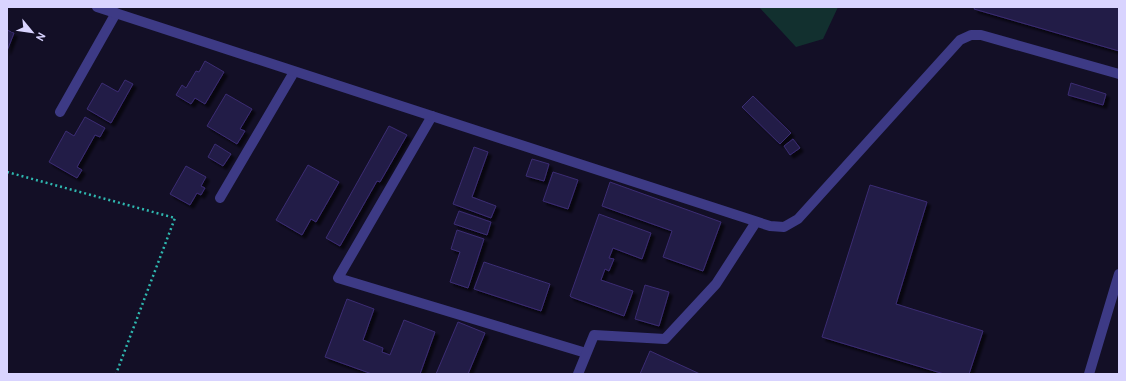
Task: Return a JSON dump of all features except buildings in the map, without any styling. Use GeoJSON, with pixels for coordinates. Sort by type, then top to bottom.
{"type":"FeatureCollection","features":[{"type":"Feature","properties":{"kind":"street"},"geometry":{"type":"LineString","coordinates":[[97,7],[756,222],[770,226],[784,227],[798,219],[960,40],[971,35],[981,35],[1119,74]]}},
{"type":"Feature","properties":{"kind":"street"},"geometry":{"type":"LineString","coordinates":[[60,112],[116,13]]}},
{"type":"Feature","properties":{"kind":"street"},"geometry":{"type":"LineString","coordinates":[[220,198],[294,72]]}},
{"type":"Feature","properties":{"kind":"street"},"geometry":{"type":"LineString","coordinates":[[432,116],[338,278],[586,353]]}},
{"type":"Feature","properties":{"kind":"street"},"geometry":{"type":"LineString","coordinates":[[578,374],[594,335],[665,340],[716,284],[756,222]]}},
{"type":"Feature","properties":{"kind":"street"},"geometry":{"type":"LineString","coordinates":[[1089,374],[1119,274]]}},
{"type":"Feature","properties":{"kind":"path"},"geometry":{"type":"LineString","coordinates":[[7,172],[175,218],[116,374]]}},
{"type":"Feature","properties":{"kind":"green space"},"geometry":{"type":"Polygon","coordinates":[[[759,7],[838,7],[823,39],[796,47],[759,7]]]}}]}
